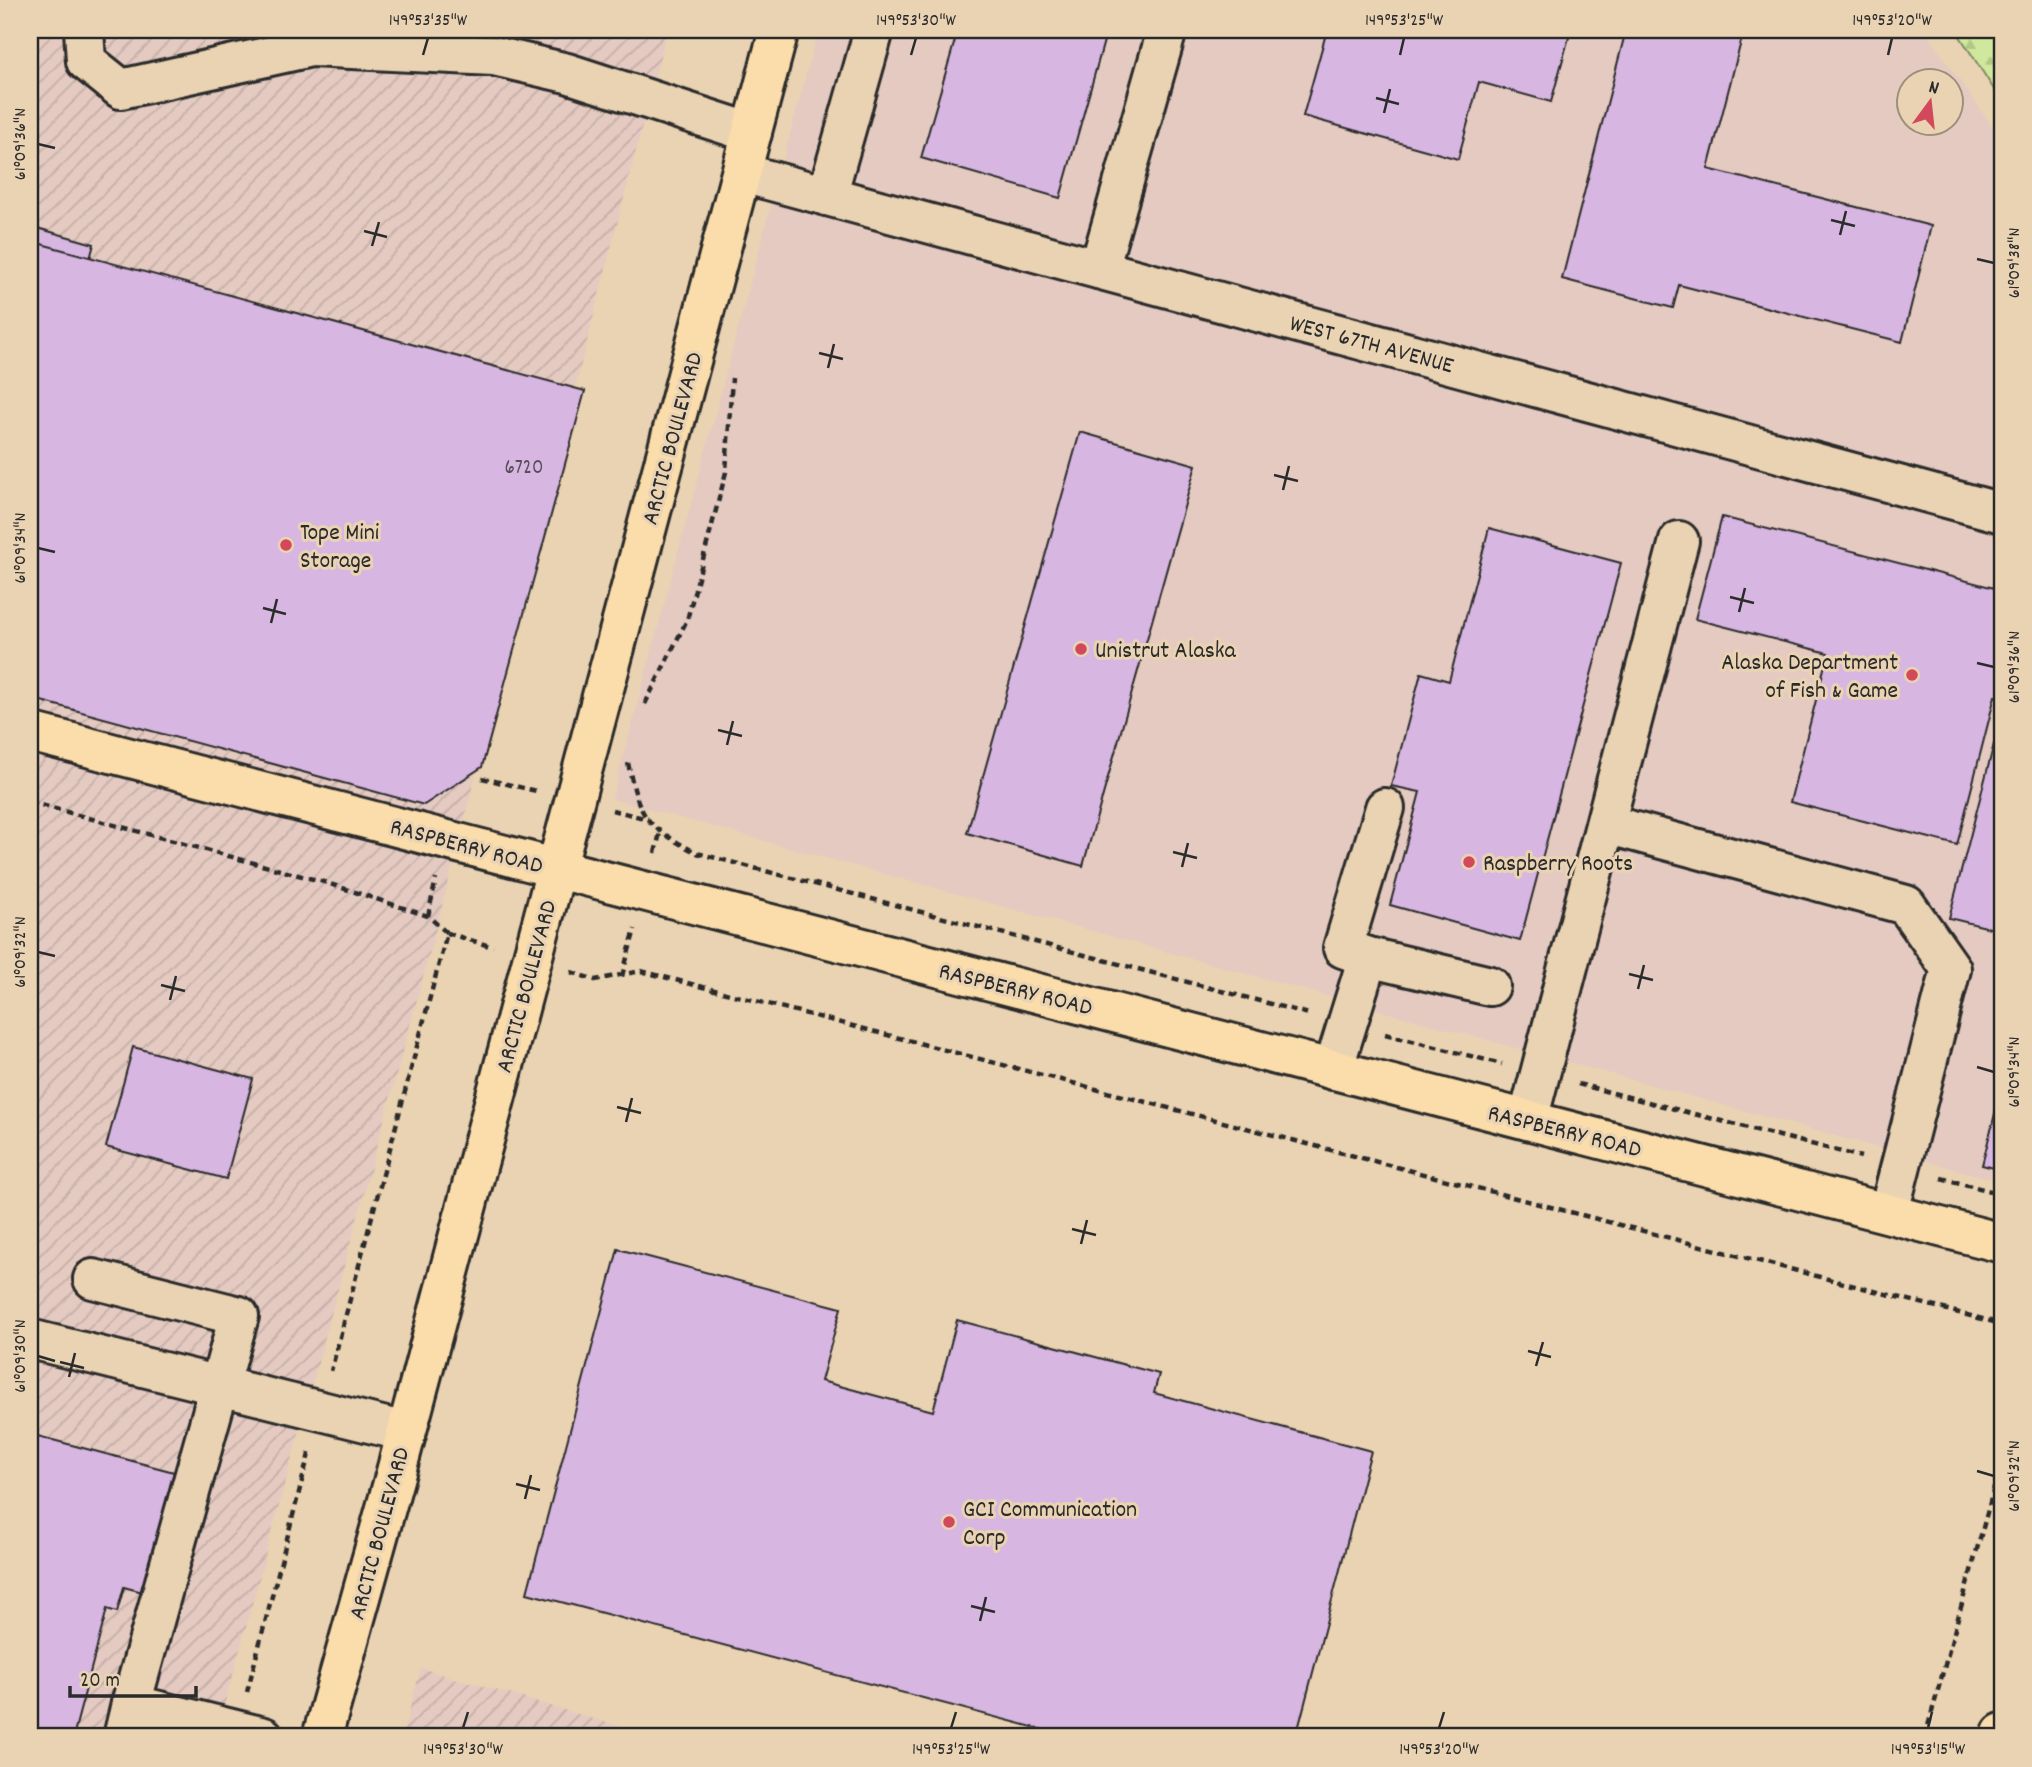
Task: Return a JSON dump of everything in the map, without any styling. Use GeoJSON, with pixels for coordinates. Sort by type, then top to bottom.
{"type":"FeatureCollection","features":[{"type":"Feature","properties":{"kind":"main road","name":"ARCTIC BOULEVARD"},"geometry":{"type":"LineString","coordinates":[[322,1737],[406,1432],[779,30]]}},
{"type":"Feature","properties":{"kind":"main road","name":"RASPBERRY ROAD"},"geometry":{"type":"LineString","coordinates":[[30,732],[2002,1243]]}},
{"type":"Feature","properties":{"kind":"street"},"geometry":{"type":"LineString","coordinates":[[84,30],[86,61],[121,89],[310,38],[498,43],[567,73],[752,133]]}},
{"type":"Feature","properties":{"kind":"street"},"geometry":{"type":"LineString","coordinates":[[827,196],[874,30]]}},
{"type":"Feature","properties":{"kind":"street"},"geometry":{"type":"LineString","coordinates":[[1099,269],[1167,30]]}},
{"type":"Feature","properties":{"kind":"street","name":"WEST 67TH AVENUE"},"geometry":{"type":"LineString","coordinates":[[742,173],[2002,513]]}},
{"type":"Feature","properties":{"kind":"street"},"geometry":{"type":"LineString","coordinates":[[1528,1121],[1679,541]]}},
{"type":"Feature","properties":{"kind":"street"},"geometry":{"type":"LineString","coordinates":[[1385,808],[1343,948],[1368,957],[1490,986]]}},
{"type":"Feature","properties":{"kind":"street"},"geometry":{"type":"LineString","coordinates":[[1606,824],[1906,905],[1951,969],[1889,1212]]}},
{"type":"Feature","properties":{"kind":"street"},"geometry":{"type":"LineString","coordinates":[[1333,1070],[1368,957]]}},
{"type":"Feature","properties":{"kind":"street"},"geometry":{"type":"LineString","coordinates":[[93,1279],[239,1316],[127,1721],[250,1734]]}},
{"type":"Feature","properties":{"kind":"street"},"geometry":{"type":"LineString","coordinates":[[30,1339],[406,1432]]}},
{"type":"Feature","properties":{"kind":"path"},"geometry":{"type":"LineString","coordinates":[[642,714],[687,620],[726,472],[733,368]]}},
{"type":"Feature","properties":{"kind":"path"},"geometry":{"type":"LineString","coordinates":[[628,761],[637,805],[660,833],[697,853],[2002,1194]]}},
{"type":"Feature","properties":{"kind":"path"},"geometry":{"type":"LineString","coordinates":[[30,802],[324,882],[428,916],[447,933],[320,1412],[250,1734]]}},
{"type":"Feature","properties":{"kind":"path"},"geometry":{"type":"LineString","coordinates":[[595,980],[641,971],[1928,1304],[1994,1322],[2002,1327]]}},
{"type":"Feature","properties":{"kind":"path"},"geometry":{"type":"LineString","coordinates":[[1926,1737],[2002,1459]]}},
{"type":"Feature","properties":{"kind":"shaded area"},"geometry":{"type":"Polygon","coordinates":[[[30,30],[667,30],[435,933],[216,1737],[30,1737],[30,30]]]}},
{"type":"Feature","properties":{"kind":"shaded area"},"geometry":{"type":"Polygon","coordinates":[[[818,30],[1924,30],[1950,66],[1896,66],[1896,136],[1966,136],[1966,89],[2002,140],[2002,1182],[612,799],[818,30]]]}},
{"type":"Feature","properties":{"kind":"shaded area"},"geometry":{"type":"Polygon","coordinates":[[[421,1668],[656,1737],[402,1737],[421,1668]]]}},
{"type":"Feature","properties":{"kind":"green space"},"geometry":{"type":"Polygon","coordinates":[[[1956,30],[2002,30],[2002,102],[1956,30]]]}},
{"type":"Feature","properties":{"kind":"building"},"geometry":{"type":"Polygon","coordinates":[[[958,30],[1107,30],[1060,198],[921,158],[958,30]]]}},
{"type":"Feature","properties":{"kind":"building"},"geometry":{"type":"Polygon","coordinates":[[[1327,30],[1571,30],[1551,102],[1479,82],[1458,159],[1303,116],[1327,30]]]}},
{"type":"Feature","properties":{"kind":"building"},"geometry":{"type":"Polygon","coordinates":[[[1626,30],[1744,30],[1708,169],[1931,226],[1902,342],[1679,285],[1673,308],[1562,279],[1626,30]]]}},
{"type":"Feature","properties":{"kind":"building"},"geometry":{"type":"Polygon","coordinates":[[[30,226],[94,244],[58,377],[30,369],[30,226]]]}},
{"type":"Feature","properties":{"kind":"building","name":"Tope Mini Storage"},"geometry":{"type":"Polygon","coordinates":[[[30,241],[585,391],[482,767],[424,805],[30,698],[30,241]]]}},
{"type":"Feature","properties":{"kind":"building","name":"Unistrut Alaska"},"geometry":{"type":"Polygon","coordinates":[[[1080,432],[1196,465],[1083,866],[967,833],[1080,432]]]}},
{"type":"Feature","properties":{"kind":"building","name":"Alaska Department of Fish & Game"},"geometry":{"type":"Polygon","coordinates":[[[1722,517],[2002,590],[2002,698],[1995,696],[1957,845],[1790,802],[1828,653],[1695,619],[1722,517]]]}},
{"type":"Feature","properties":{"kind":"building"},"geometry":{"type":"Polygon","coordinates":[[[1489,528],[1621,563],[1520,941],[1390,905],[1420,792],[1391,786],[1421,673],[1449,681],[1489,528]]]}},
{"type":"Feature","properties":{"kind":"building"},"geometry":{"type":"Polygon","coordinates":[[[1994,744],[2002,746],[2002,931],[1949,918],[1994,744]]]}},
{"type":"Feature","properties":{"kind":"building"},"geometry":{"type":"Polygon","coordinates":[[[133,1047],[253,1079],[226,1179],[106,1147],[133,1047]]]}},
{"type":"Feature","properties":{"kind":"building"},"geometry":{"type":"Polygon","coordinates":[[[2002,1086],[2002,1170],[1982,1165],[2002,1086]]]}},
{"type":"Feature","properties":{"kind":"building","name":"GCI Communication Corp"},"geometry":{"type":"Polygon","coordinates":[[[618,1249],[841,1308],[821,1381],[933,1411],[957,1320],[1159,1374],[1154,1393],[1371,1451],[1296,1737],[1070,1737],[527,1593],[618,1249]]]}},
{"type":"Feature","properties":{"kind":"building"},"geometry":{"type":"Polygon","coordinates":[[[30,1434],[174,1472],[142,1592],[124,1587],[117,1612],[107,1609],[73,1737],[30,1737],[30,1434]]]}},
{"type":"Feature","properties":{"kind":"place","name":"Tope Mini Storage"},"geometry":{"type":"Point","coordinates":[286,545]}},
{"type":"Feature","properties":{"kind":"place","name":"Unistrut Alaska"},"geometry":{"type":"Point","coordinates":[1081,649]}},
{"type":"Feature","properties":{"kind":"place","name":"Alaska Department of Fish & Game"},"geometry":{"type":"Point","coordinates":[1912,675]}},
{"type":"Feature","properties":{"kind":"place","name":"Raspberry Roots"},"geometry":{"type":"Point","coordinates":[1469,862]}},
{"type":"Feature","properties":{"kind":"place","name":"GCI Communication Corp"},"geometry":{"type":"Point","coordinates":[949,1522]}}]}
